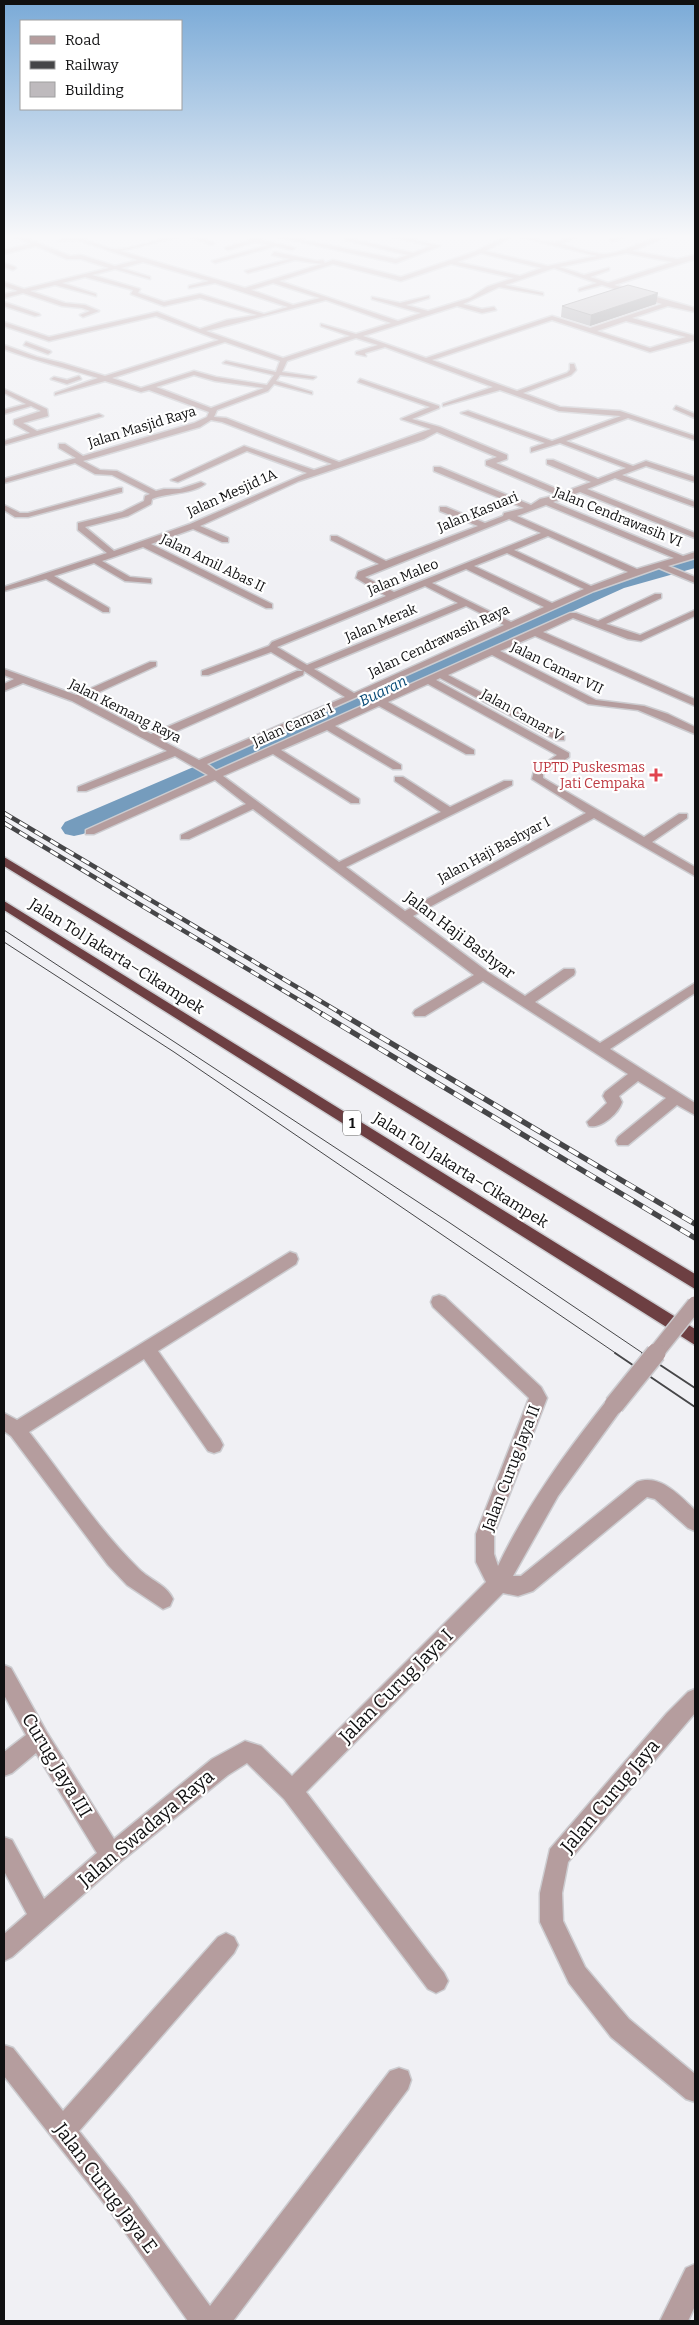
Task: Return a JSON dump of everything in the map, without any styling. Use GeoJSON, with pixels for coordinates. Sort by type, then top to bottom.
{"type":"FeatureCollection","features":[{"type":"Feature","properties":{"kind":"highway","name":"Jalan Tol Jakarta–Cikampek"},"geometry":{"type":"LineString","coordinates":[[4,862],[695,1282]]}},
{"type":"Feature","properties":{"kind":"highway","name":"Jalan Tol Jakarta–Cikampek"},"geometry":{"type":"LineString","coordinates":[[7,907],[695,1338]]}},
{"type":"Feature","properties":{"kind":"street"},"geometry":{"type":"LineString","coordinates":[[6,348],[18,346]]}},
{"type":"Feature","properties":{"kind":"street"},"geometry":{"type":"LineString","coordinates":[[30,346],[48,352]]}},
{"type":"Feature","properties":{"kind":"street"},"geometry":{"type":"LineString","coordinates":[[57,394],[207,346]]}},
{"type":"Feature","properties":{"kind":"street"},"geometry":{"type":"LineString","coordinates":[[240,346],[284,360],[329,346]]}},
{"type":"Feature","properties":{"kind":"street"},"geometry":{"type":"LineString","coordinates":[[364,355],[358,353],[383,346]]}},
{"type":"Feature","properties":{"kind":"street"},"geometry":{"type":"LineString","coordinates":[[386,346],[498,388],[569,412],[612,411],[694,436]]}},
{"type":"Feature","properties":{"kind":"street"},"geometry":{"type":"LineString","coordinates":[[426,360],[470,346]]}},
{"type":"Feature","properties":{"kind":"street"},"geometry":{"type":"LineString","coordinates":[[637,346],[650,350],[669,346]]}},
{"type":"Feature","properties":{"kind":"street"},"geometry":{"type":"LineString","coordinates":[[6,348],[35,359],[60,364],[106,378],[138,390],[151,388],[194,373],[215,379],[271,384],[310,393]]}},
{"type":"Feature","properties":{"kind":"street"},"geometry":{"type":"LineString","coordinates":[[250,355],[258,352]]}},
{"type":"Feature","properties":{"kind":"street"},"geometry":{"type":"LineString","coordinates":[[218,365],[242,357]]}},
{"type":"Feature","properties":{"kind":"street"},"geometry":{"type":"LineString","coordinates":[[271,384],[284,360]]}},
{"type":"Feature","properties":{"kind":"street"},"geometry":{"type":"LineString","coordinates":[[226,363],[278,374],[313,377]]}},
{"type":"Feature","properties":{"kind":"street"},"geometry":{"type":"LineString","coordinates":[[515,394],[569,374],[573,370],[572,365]]}},
{"type":"Feature","properties":{"kind":"street"},"geometry":{"type":"LineString","coordinates":[[54,379],[67,382],[91,374]]}},
{"type":"Feature","properties":{"kind":"street"},"geometry":{"type":"LineString","coordinates":[[360,381],[437,407],[405,419],[437,429],[504,458],[489,463],[562,494]]}},
{"type":"Feature","properties":{"kind":"street","name":"Jalan Masjid Raya"},"geometry":{"type":"LineString","coordinates":[[4,481],[179,431],[271,384]]}},
{"type":"Feature","properties":{"kind":"street"},"geometry":{"type":"LineString","coordinates":[[151,388],[227,421],[338,464]]}},
{"type":"Feature","properties":{"kind":"street"},"geometry":{"type":"LineString","coordinates":[[445,405],[498,388]]}},
{"type":"Feature","properties":{"kind":"street"},"geometry":{"type":"LineString","coordinates":[[4,392],[46,412],[17,422],[36,434]]}},
{"type":"Feature","properties":{"kind":"street"},"geometry":{"type":"LineString","coordinates":[[4,412],[32,404]]}},
{"type":"Feature","properties":{"kind":"street"},"geometry":{"type":"LineString","coordinates":[[676,408],[695,416]]}},
{"type":"Feature","properties":{"kind":"street"},"geometry":{"type":"LineString","coordinates":[[465,413],[555,441],[632,468]]}},
{"type":"Feature","properties":{"kind":"street"},"geometry":{"type":"LineString","coordinates":[[534,450],[630,415]]}},
{"type":"Feature","properties":{"kind":"street"},"geometry":{"type":"LineString","coordinates":[[4,443],[99,416]]}},
{"type":"Feature","properties":{"kind":"street"},"geometry":{"type":"LineString","coordinates":[[11,428],[27,437]]}},
{"type":"Feature","properties":{"kind":"street","name":"Jalan Mesjid 1A"},"geometry":{"type":"LineString","coordinates":[[5,590],[97,561],[193,526],[243,502],[314,473],[421,437],[437,429]]}},
{"type":"Feature","properties":{"kind":"street"},"geometry":{"type":"LineString","coordinates":[[62,446],[98,472],[114,473],[155,494]]}},
{"type":"Feature","properties":{"kind":"street"},"geometry":{"type":"LineString","coordinates":[[175,480],[247,448],[314,473]]}},
{"type":"Feature","properties":{"kind":"street"},"geometry":{"type":"LineString","coordinates":[[550,462],[597,481]]}},
{"type":"Feature","properties":{"kind":"street","name":"Jalan Kasuari"},"geometry":{"type":"LineString","coordinates":[[394,596],[360,576],[385,564],[543,501],[646,463],[695,480]]}},
{"type":"Feature","properties":{"kind":"street"},"geometry":{"type":"LineString","coordinates":[[437,469],[529,507]]}},
{"type":"Feature","properties":{"kind":"street"},"geometry":{"type":"LineString","coordinates":[[614,475],[695,505]]}},
{"type":"Feature","properties":{"kind":"street"},"geometry":{"type":"LineString","coordinates":[[114,554],[82,528],[81,524],[130,513],[142,507],[148,502],[148,498],[155,494],[168,490],[181,491],[201,484]]}},
{"type":"Feature","properties":{"kind":"street"},"geometry":{"type":"LineString","coordinates":[[578,488],[695,536]]}},
{"type":"Feature","properties":{"kind":"street"},"geometry":{"type":"LineString","coordinates":[[4,508],[18,515],[28,515],[118,490]]}},
{"type":"Feature","properties":{"kind":"street","name":"Jalan Cendrawasih VI"},"geometry":{"type":"LineString","coordinates":[[543,501],[683,558]]}},
{"type":"Feature","properties":{"kind":"street"},"geometry":{"type":"LineString","coordinates":[[443,509],[483,525]]}},
{"type":"Feature","properties":{"kind":"street"},"geometry":{"type":"LineString","coordinates":[[507,516],[548,532],[636,572]]}},
{"type":"Feature","properties":{"kind":"street"},"geometry":{"type":"LineString","coordinates":[[193,526],[225,540]]}},
{"type":"Feature","properties":{"kind":"street","name":"Jalan Maleo"},"geometry":{"type":"LineString","coordinates":[[205,673],[272,648],[275,644],[548,532]]}},
{"type":"Feature","properties":{"kind":"street"},"geometry":{"type":"LineString","coordinates":[[334,538],[385,564]]}},
{"type":"Feature","properties":{"kind":"street","name":"Jalan Amil Abas II"},"geometry":{"type":"LineString","coordinates":[[144,544],[197,572],[269,606]]}},
{"type":"Feature","properties":{"kind":"street"},"geometry":{"type":"LineString","coordinates":[[506,549],[591,589]]}},
{"type":"Feature","properties":{"kind":"street","name":"Jalan Cendrawasih Raya"},"geometry":{"type":"LineString","coordinates":[[209,770],[353,697],[399,684],[511,625],[591,589],[636,572],[695,555]]}},
{"type":"Feature","properties":{"kind":"street"},"geometry":{"type":"LineString","coordinates":[[97,561],[128,579],[148,581]]}},
{"type":"Feature","properties":{"kind":"street"},"geometry":{"type":"LineString","coordinates":[[466,566],[552,607]]}},
{"type":"Feature","properties":{"kind":"street"},"geometry":{"type":"LineString","coordinates":[[662,566],[695,580]]}},
{"type":"Feature","properties":{"kind":"street"},"geometry":{"type":"LineString","coordinates":[[49,576],[106,610]]}},
{"type":"Feature","properties":{"kind":"street"},"geometry":{"type":"LineString","coordinates":[[425,583],[511,625]]}},
{"type":"Feature","properties":{"kind":"street"},"geometry":{"type":"LineString","coordinates":[[599,624],[658,596]]}},
{"type":"Feature","properties":{"kind":"street","name":"Jalan Merak"},"geometry":{"type":"LineString","coordinates":[[149,739],[303,671],[466,603]]}},
{"type":"Feature","properties":{"kind":"street"},"geometry":{"type":"LineString","coordinates":[[599,624],[631,637],[641,638],[695,613]]}},
{"type":"Feature","properties":{"kind":"street","name":"Jalan Camar I"},"geometry":{"type":"LineString","coordinates":[[209,770],[274,750],[380,702],[399,684],[429,680],[574,615],[599,624]]}},
{"type":"Feature","properties":{"kind":"street"},"geometry":{"type":"LineString","coordinates":[[535,632],[695,703]]}},
{"type":"Feature","properties":{"kind":"street"},"geometry":{"type":"LineString","coordinates":[[272,648],[303,671],[353,697]]}},
{"type":"Feature","properties":{"kind":"street","name":"Jalan Camar VII"},"geometry":{"type":"LineString","coordinates":[[492,652],[592,702],[607,706],[626,705],[643,708],[695,730]]}},
{"type":"Feature","properties":{"kind":"street"},"geometry":{"type":"LineString","coordinates":[[76,700],[153,664]]}},
{"type":"Feature","properties":{"kind":"street","name":"Jalan Kemang Raya"},"geometry":{"type":"LineString","coordinates":[[4,672],[76,700],[209,770]]}},
{"type":"Feature","properties":{"kind":"street"},"geometry":{"type":"LineString","coordinates":[[440,675],[560,738]]}},
{"type":"Feature","properties":{"kind":"street"},"geometry":{"type":"LineString","coordinates":[[4,688],[21,680]]}},
{"type":"Feature","properties":{"kind":"street","name":"Jalan Camar V"},"geometry":{"type":"LineString","coordinates":[[429,680],[565,755],[538,773],[537,778],[596,812]]}},
{"type":"Feature","properties":{"kind":"street"},"geometry":{"type":"LineString","coordinates":[[380,702],[470,752]]}},
{"type":"Feature","properties":{"kind":"street"},"geometry":{"type":"LineString","coordinates":[[685,725],[695,718]]}},
{"type":"Feature","properties":{"kind":"street"},"geometry":{"type":"LineString","coordinates":[[328,726],[396,767]]}},
{"type":"Feature","properties":{"kind":"street"},"geometry":{"type":"LineString","coordinates":[[274,750],[355,801]]}},
{"type":"Feature","properties":{"kind":"street"},"geometry":{"type":"LineString","coordinates":[[82,789],[175,752]]}},
{"type":"Feature","properties":{"kind":"street"},"geometry":{"type":"LineString","coordinates":[[90,832],[209,770]]}},
{"type":"Feature","properties":{"kind":"street","name":"Jalan Haji Bashyar"},"geometry":{"type":"LineString","coordinates":[[209,770],[484,975],[695,1110]]}},
{"type":"Feature","properties":{"kind":"street"},"geometry":{"type":"LineString","coordinates":[[399,779],[451,813]]}},
{"type":"Feature","properties":{"kind":"street"},"geometry":{"type":"LineString","coordinates":[[340,866],[451,813],[508,783]]}},
{"type":"Feature","properties":{"kind":"street"},"geometry":{"type":"LineString","coordinates":[[185,837],[255,804]]}},
{"type":"Feature","properties":{"kind":"street"},"geometry":{"type":"LineString","coordinates":[[596,812],[695,872]]}},
{"type":"Feature","properties":{"kind":"street","name":"Jalan Haji Bashyar I"},"geometry":{"type":"LineString","coordinates":[[406,915],[596,812]]}},
{"type":"Feature","properties":{"kind":"street"},"geometry":{"type":"LineString","coordinates":[[644,842],[683,816]]}},
{"type":"Feature","properties":{"kind":"street"},"geometry":{"type":"LineString","coordinates":[[525,1002],[569,972]]}},
{"type":"Feature","properties":{"kind":"street"},"geometry":{"type":"LineString","coordinates":[[420,1013],[484,975]]}},
{"type":"Feature","properties":{"kind":"street"},"geometry":{"type":"LineString","coordinates":[[599,1050],[695,987]]}},
{"type":"Feature","properties":{"kind":"street"},"geometry":{"type":"LineString","coordinates":[[594,1122],[614,1106],[615,1102],[610,1096],[638,1074]]}},
{"type":"Feature","properties":{"kind":"street"},"geometry":{"type":"LineString","coordinates":[[623,1141],[676,1098]]}},
{"type":"Feature","properties":{"kind":"street"},"geometry":{"type":"LineString","coordinates":[[163,1599],[134,1578],[115,1558],[10,1426],[147,1349],[290,1259]]}},
{"type":"Feature","properties":{"kind":"street","name":"Jalan Curug Jaya II"},"geometry":{"type":"LineString","coordinates":[[439,1302],[535,1392],[538,1398],[485,1534],[484,1555],[489,1571],[500,1582]]}},
{"type":"Feature","properties":{"kind":"street"},"geometry":{"type":"LineString","coordinates":[[695,1304],[574,1456],[515,1549],[500,1582],[508,1587],[526,1584],[644,1488],[660,1490],[695,1522]]}},
{"type":"Feature","properties":{"kind":"street"},"geometry":{"type":"LineString","coordinates":[[147,1349],[214,1445]]}},
{"type":"Feature","properties":{"kind":"street","name":"Jalan Curug Jaya I"},"geometry":{"type":"LineString","coordinates":[[292,1791],[500,1582]]}},
{"type":"Feature","properties":{"kind":"street","name":"Curug Jaya III"},"geometry":{"type":"LineString","coordinates":[[4,1675],[39,1738],[111,1855]]}},
{"type":"Feature","properties":{"kind":"street","name":"Jalan Curug Jaya"},"geometry":{"type":"LineString","coordinates":[[695,1699],[674,1720],[558,1857],[551,1893],[552,1922],[577,1975],[620,2028],[695,2090]]}},
{"type":"Feature","properties":{"kind":"street"},"geometry":{"type":"LineString","coordinates":[[4,1765],[39,1738]]}},
{"type":"Feature","properties":{"kind":"street","name":"Jalan Swadaya Raya"},"geometry":{"type":"LineString","coordinates":[[4,1950],[111,1855],[220,1766],[245,1752],[253,1754],[292,1791]]}},
{"type":"Feature","properties":{"kind":"street"},"geometry":{"type":"LineString","coordinates":[[292,1791],[436,1981]]}},
{"type":"Feature","properties":{"kind":"street"},"geometry":{"type":"LineString","coordinates":[[4,1848],[25,1890],[42,1916]]}},
{"type":"Feature","properties":{"kind":"street"},"geometry":{"type":"LineString","coordinates":[[63,2130],[226,1945]]}},
{"type":"Feature","properties":{"kind":"street","name":"Jalan Curug Jaya E"},"geometry":{"type":"LineString","coordinates":[[4,2057],[119,2202],[204,2321]]}},
{"type":"Feature","properties":{"kind":"street"},"geometry":{"type":"LineString","coordinates":[[216,2321],[399,2080]]}},
{"type":"Feature","properties":{"kind":"street"},"geometry":{"type":"LineString","coordinates":[[674,2321],[695,2277]]}},
{"type":"Feature","properties":{"kind":"waterway","name":"Buaran"},"geometry":{"type":"LineString","coordinates":[[74,828],[310,726],[444,661],[617,584],[695,562]]}},
{"type":"Feature","properties":{"kind":"tram line"},"geometry":{"type":"LineString","coordinates":[[4,930],[450,1223],[644,1354]]}},
{"type":"Feature","properties":{"kind":"tram line"},"geometry":{"type":"LineString","coordinates":[[4,942],[174,1052],[617,1354]]}},
{"type":"Feature","properties":{"kind":"tram line"},"geometry":{"type":"LineString","coordinates":[[615,1353],[695,1407]]}},
{"type":"Feature","properties":{"kind":"tram line"},"geometry":{"type":"LineString","coordinates":[[642,1353],[695,1388]]}},
{"type":"Feature","properties":{"kind":"railway"},"geometry":{"type":"LineString","coordinates":[[4,813],[344,1015]]}},
{"type":"Feature","properties":{"kind":"railway"},"geometry":{"type":"LineString","coordinates":[[4,823],[324,1015]]}},
{"type":"Feature","properties":{"kind":"railway"},"geometry":{"type":"LineString","coordinates":[[322,1014],[695,1238]]}},
{"type":"Feature","properties":{"kind":"railway"},"geometry":{"type":"LineString","coordinates":[[342,1014],[695,1224]]}},
{"type":"Feature","properties":{"kind":"place","name":"UPTD Puskesmas Jati Cempaka"},"geometry":{"type":"Point","coordinates":[656,775]}}]}
